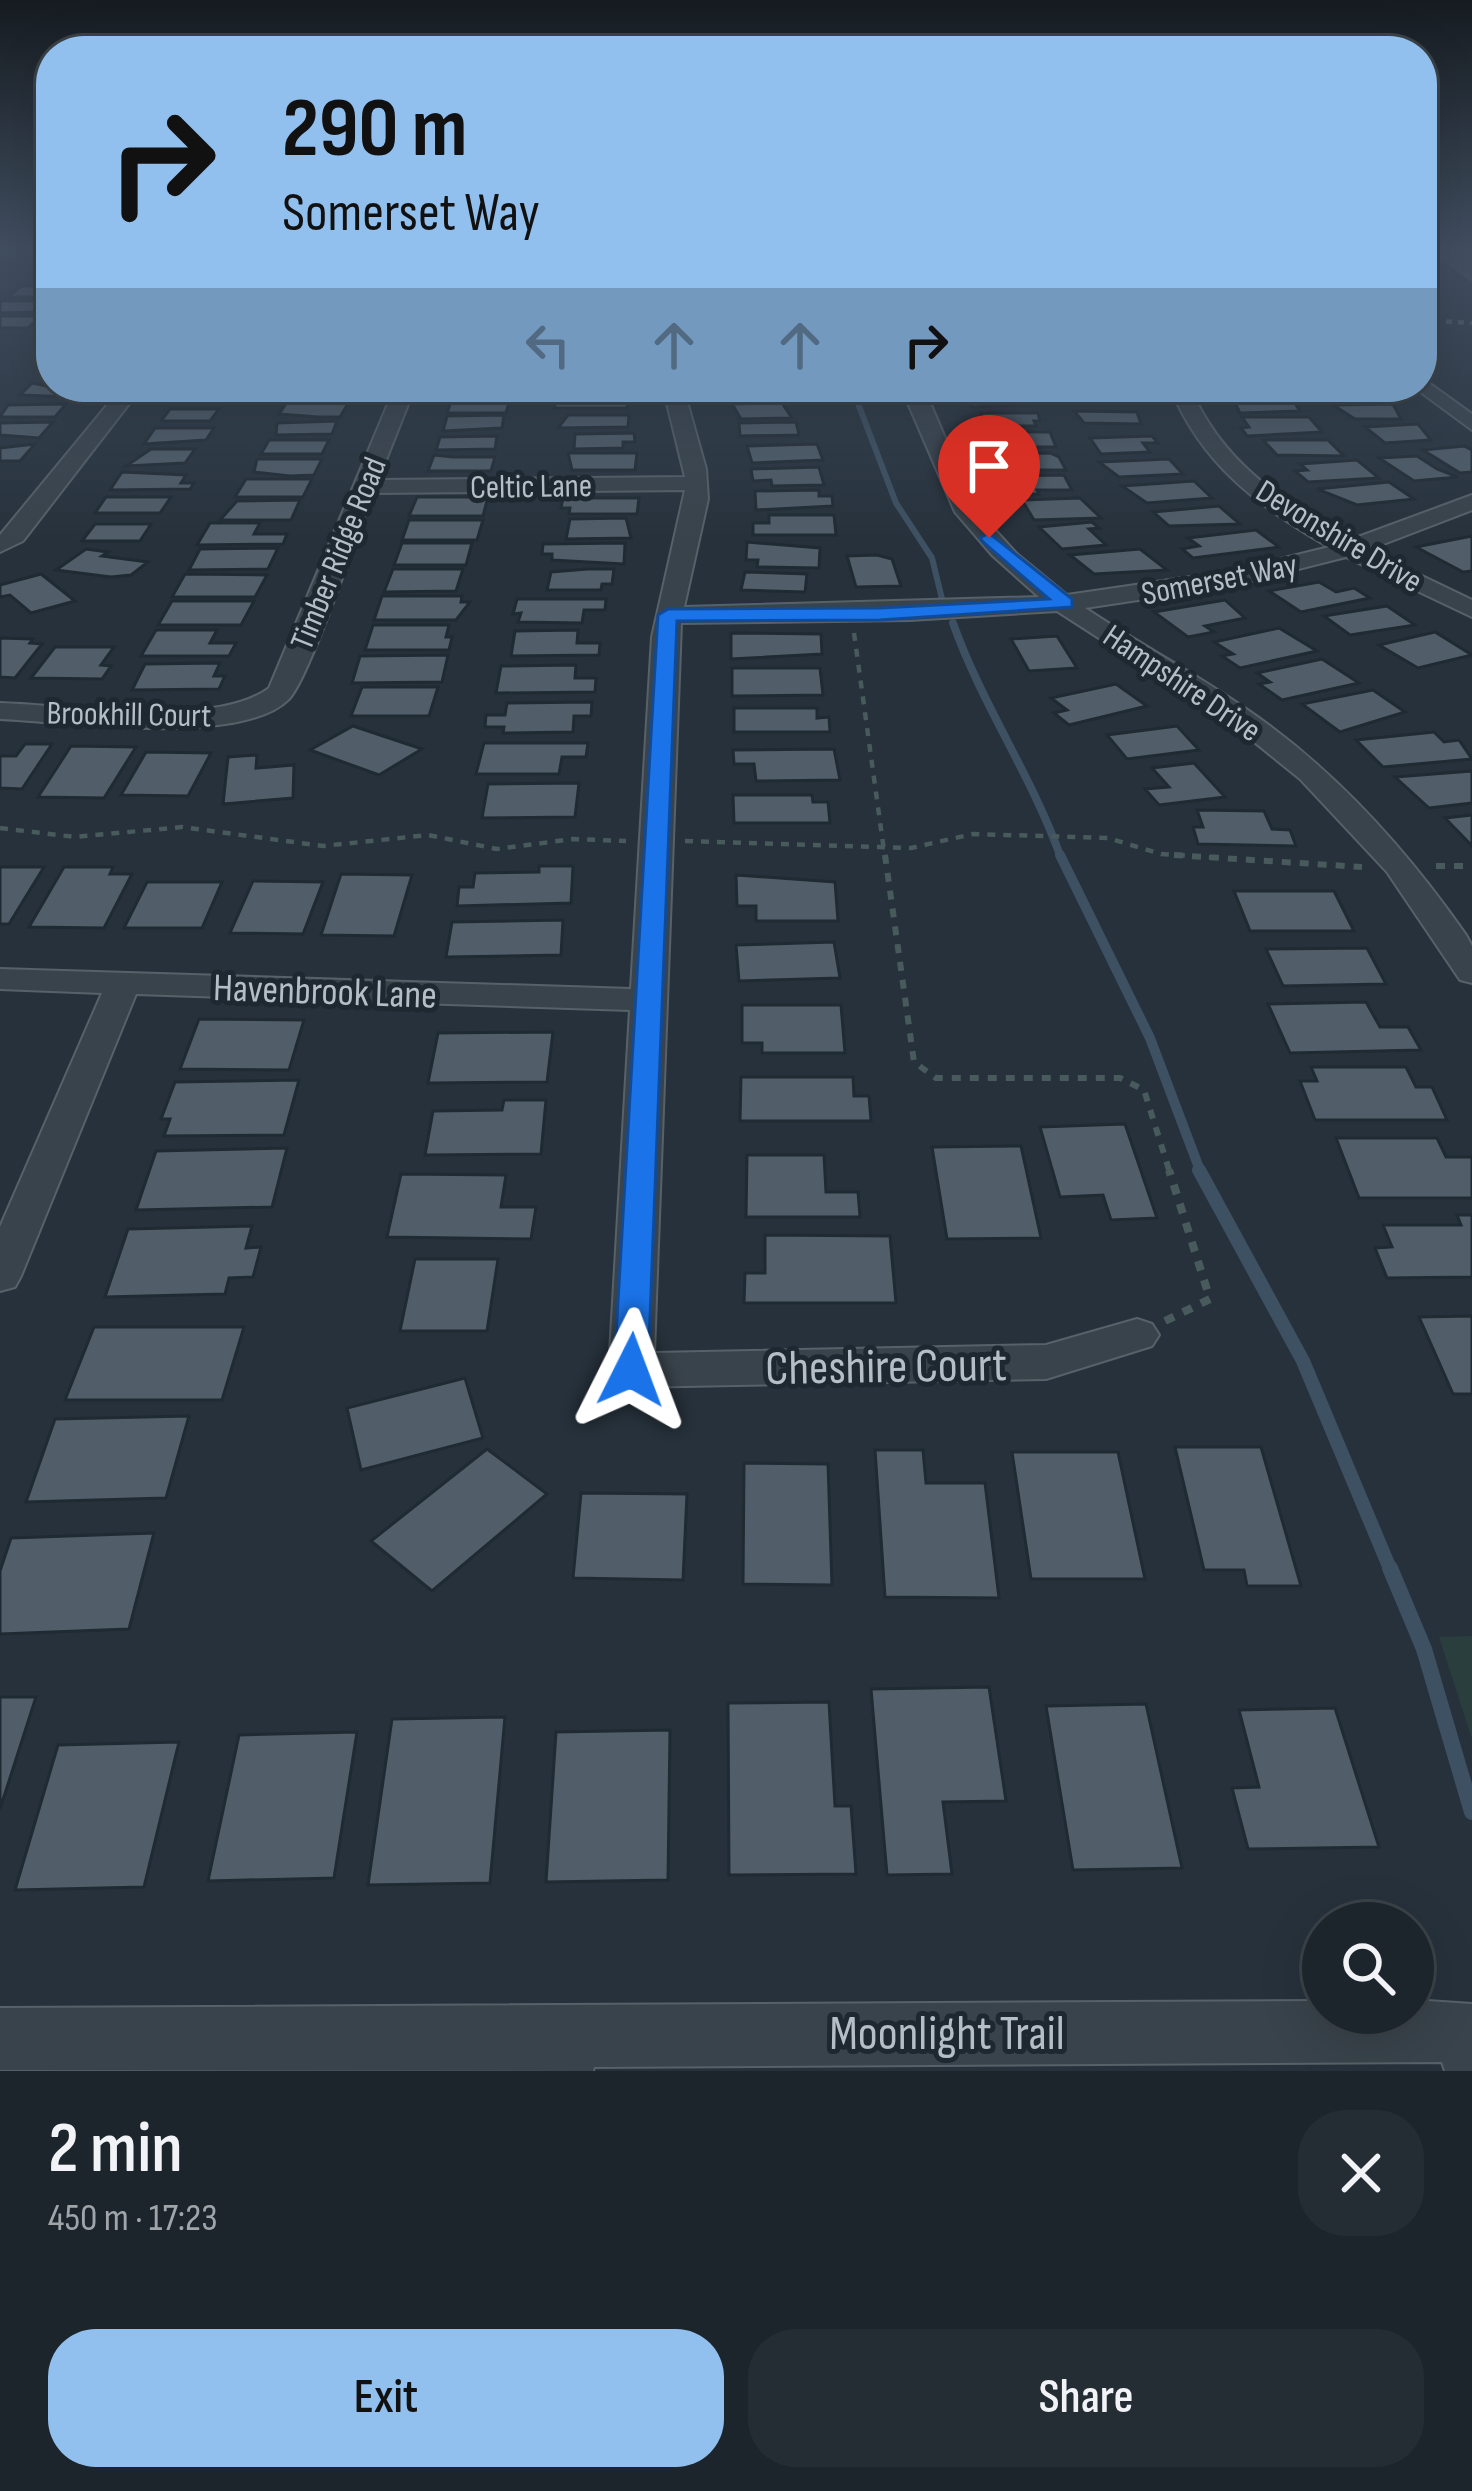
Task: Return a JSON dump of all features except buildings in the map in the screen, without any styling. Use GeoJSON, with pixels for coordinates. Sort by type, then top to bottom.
{"type":"FeatureCollection","features":[{"type":"Feature","properties":{"kind":"street"},"geometry":{"type":"LineString","coordinates":[[1437,396],[1472,424]]}},
{"type":"Feature","properties":{"kind":"street"},"geometry":{"type":"LineString","coordinates":[[0,545],[15,536],[120,402]]}},
{"type":"Feature","properties":{"kind":"street","name":"Timber Ridge Road"},"geometry":{"type":"LineString","coordinates":[[257,710],[281,692],[399,402]]}},
{"type":"Feature","properties":{"kind":"street"},"geometry":{"type":"LineString","coordinates":[[650,1000],[668,615],[692,534],[697,483],[678,402]]}},
{"type":"Feature","properties":{"kind":"street","name":"Hampshire Drive"},"geometry":{"type":"LineString","coordinates":[[919,402],[936,433],[958,499],[1009,559],[1065,603],[1240,717],[1354,811],[1402,866],[1472,973]]}},
{"type":"Feature","properties":{"kind":"street","name":"Devonshire Drive"},"geometry":{"type":"LineString","coordinates":[[1185,402],[1188,413],[1231,466],[1282,507],[1472,610]]}},
{"type":"Feature","properties":{"kind":"street","name":"Celtic Lane"},"geometry":{"type":"LineString","coordinates":[[364,487],[697,483]]}},
{"type":"Feature","properties":{"kind":"street","name":"Somerset Way"},"geometry":{"type":"LineString","coordinates":[[668,615],[880,614],[1065,603],[1214,582],[1351,548],[1472,502]]}},
{"type":"Feature","properties":{"kind":"street","name":"Brookhill Court"},"geometry":{"type":"LineString","coordinates":[[0,711],[202,718],[257,710]]}},
{"type":"Feature","properties":{"kind":"street","name":"Havenbrook Lane"},"geometry":{"type":"LineString","coordinates":[[0,979],[650,1000]]}},
{"type":"Feature","properties":{"kind":"street"},"geometry":{"type":"LineString","coordinates":[[0,1276],[123,983]]}},
{"type":"Feature","properties":{"kind":"street","name":"Cheshire Court"},"geometry":{"type":"LineString","coordinates":[[650,1000],[631,1370],[1046,1362],[1137,1335]]}},
{"type":"Feature","properties":{"kind":"street","name":"Moonlight Trail"},"geometry":{"type":"LineString","coordinates":[[0,2039],[563,2052],[1467,2045]]}},
{"type":"Feature","properties":{"kind":"path"},"geometry":{"type":"LineString","coordinates":[[861,626],[853,629],[917,1068],[936,1078],[1120,1078],[1144,1090],[1210,1299],[1137,1335]]}},
{"type":"Feature","properties":{"kind":"path"},"geometry":{"type":"LineString","coordinates":[[0,828],[75,837],[182,826],[323,846],[428,835],[496,849],[573,839],[633,840]]}},
{"type":"Feature","properties":{"kind":"path"},"geometry":{"type":"LineString","coordinates":[[676,840],[930,846],[973,834],[1108,838],[1161,854],[1378,867]]}},
{"type":"Feature","properties":{"kind":"path"},"geometry":{"type":"LineString","coordinates":[[1420,866],[1472,866]]}},
{"type":"Feature","properties":{"kind":"green space"},"geometry":{"type":"Polygon","coordinates":[[[1472,1636],[1472,1739],[1439,1637],[1472,1636]]]}},
{"type":"Feature","properties":{"kind":"waterway"},"geometry":{"type":"LineString","coordinates":[[857,402],[860,409]]}},
{"type":"Feature","properties":{"kind":"waterway"},"geometry":{"type":"LineString","coordinates":[[859,406],[896,503],[932,558],[943,603]]}},
{"type":"Feature","properties":{"kind":"waterway"},"geometry":{"type":"LineString","coordinates":[[953,623],[1061,858]]}},
{"type":"Feature","properties":{"kind":"waterway"},"geometry":{"type":"LineString","coordinates":[[1060,855],[1150,1038],[1201,1173]]}},
{"type":"Feature","properties":{"kind":"waterway"},"geometry":{"type":"LineString","coordinates":[[1199,1170],[1303,1361],[1391,1571]]}},
{"type":"Feature","properties":{"kind":"waterway"},"geometry":{"type":"LineString","coordinates":[[1390,1568],[1424,1649],[1472,1812]]}},
{"type":"Feature","properties":{"kind":"route"},"geometry":{"type":"LineString","coordinates":[[631,1370],[668,615],[880,614],[1065,603],[1030,578],[989,538]]}}]}
